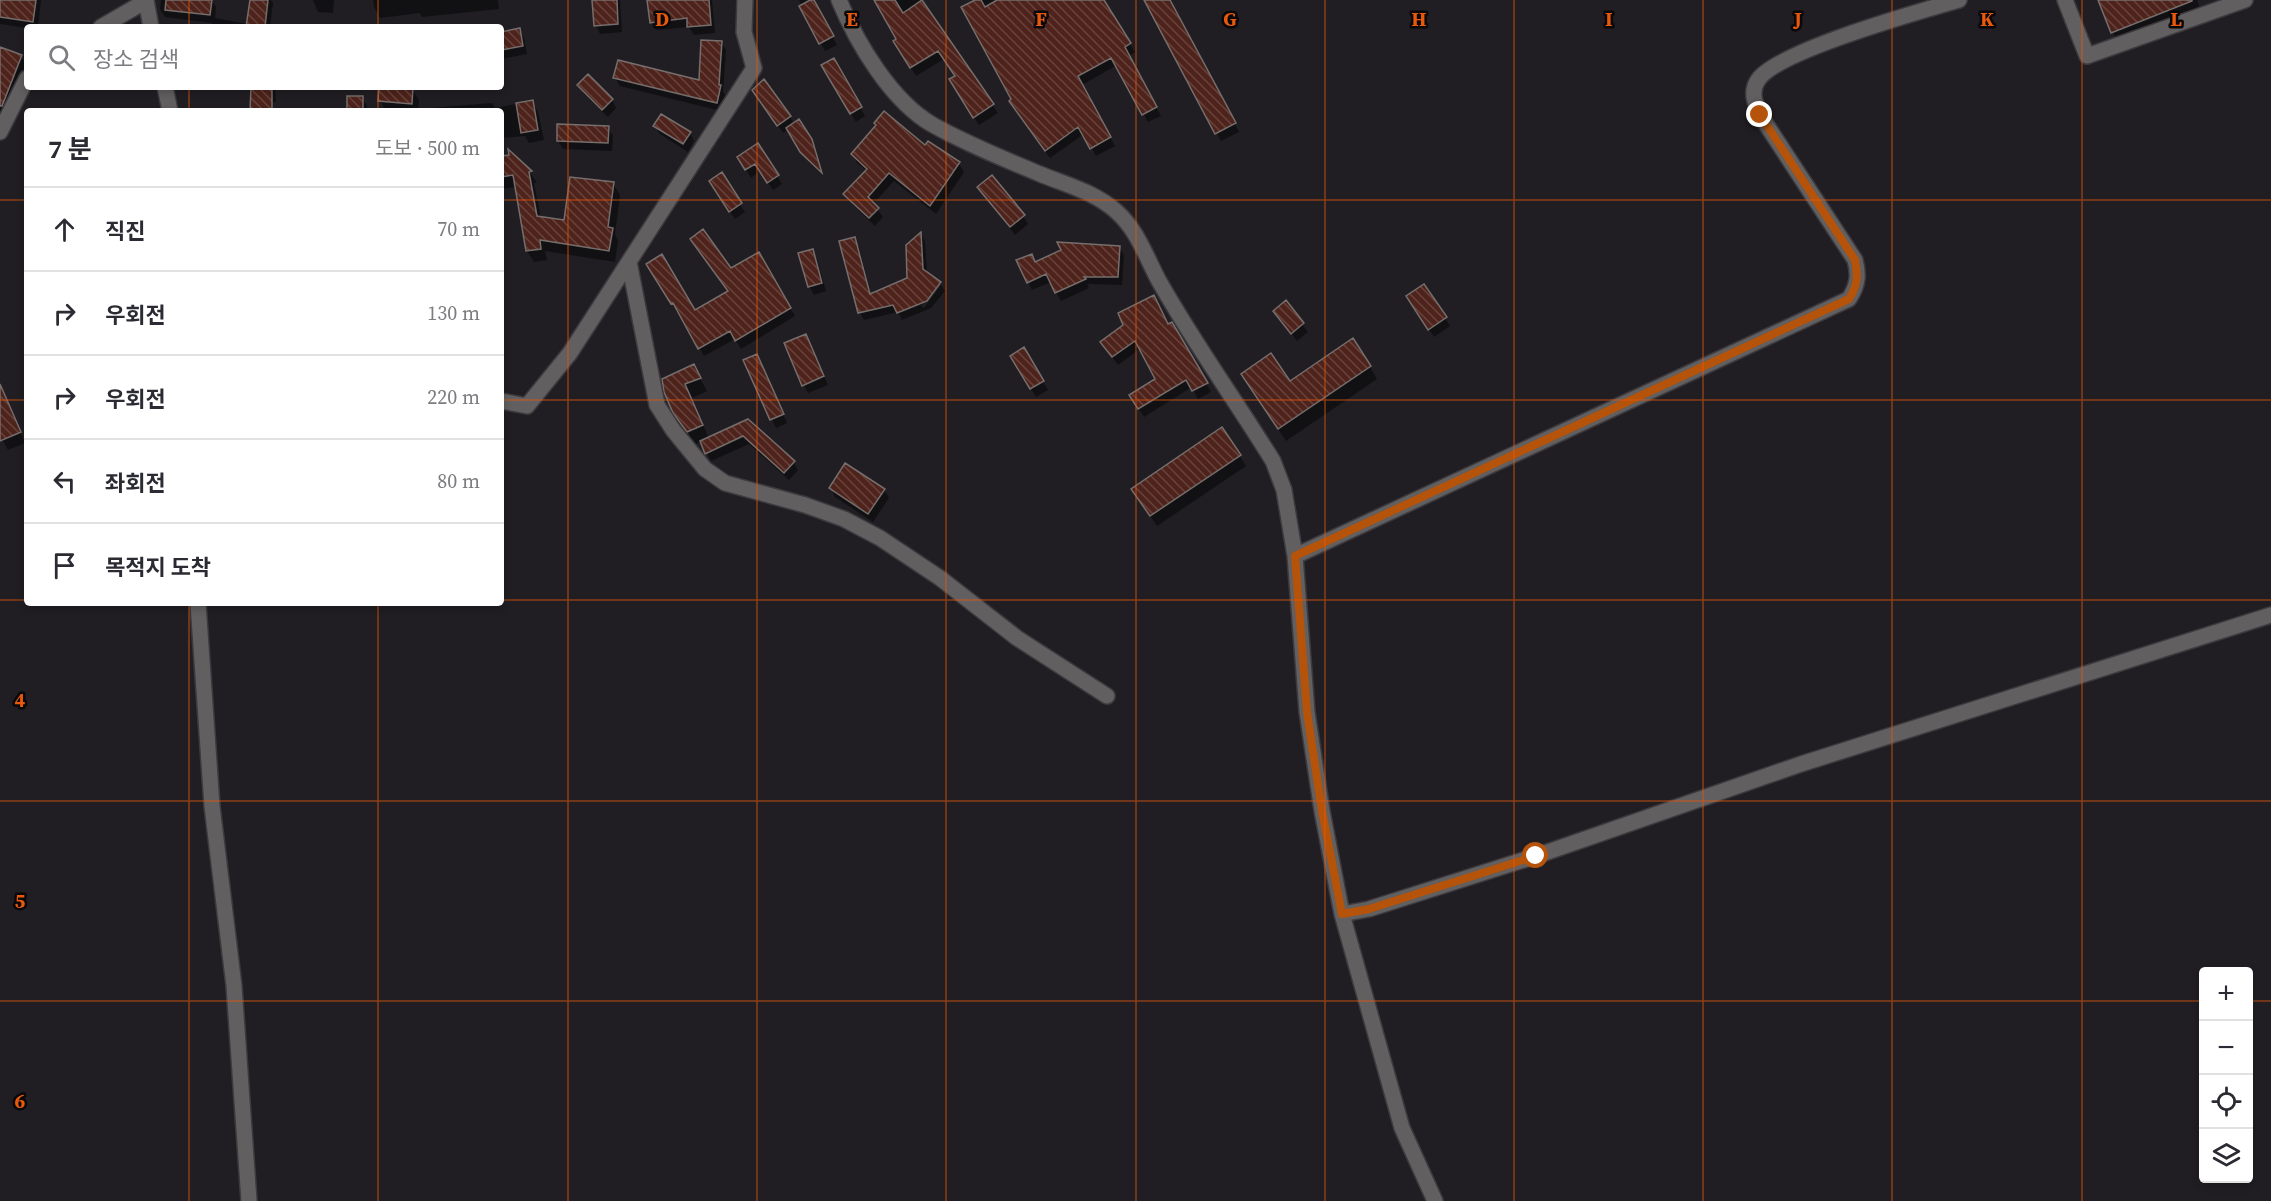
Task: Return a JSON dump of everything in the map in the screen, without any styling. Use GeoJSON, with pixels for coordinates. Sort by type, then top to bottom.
{"type":"FeatureCollection","features":[{"type":"Feature","properties":{"kind":"street"},"geometry":{"type":"LineString","coordinates":[[106,24],[146,0],[150,24]]}},
{"type":"Feature","properties":{"kind":"street"},"geometry":{"type":"LineString","coordinates":[[504,401],[527,406],[570,353],[754,68],[744,32],[745,0]]}},
{"type":"Feature","properties":{"kind":"street"},"geometry":{"type":"LineString","coordinates":[[839,0],[860,44],[887,82],[911,108],[932,125],[1012,162],[1086,192],[1116,211],[1129,224],[1159,281],[1273,461],[1284,490],[1295,556],[1307,712],[1322,811],[1342,914],[1402,1128],[1435,1201]]}},
{"type":"Feature","properties":{"kind":"street"},"geometry":{"type":"LineString","coordinates":[[1295,556],[1849,299],[1856,288],[1858,273],[1855,260],[1760,115],[1754,103],[1753,90],[1758,79],[1768,71],[1808,51],[1868,27],[1959,0]]}},
{"type":"Feature","properties":{"kind":"street"},"geometry":{"type":"LineString","coordinates":[[2065,0],[2087,56],[2245,0]]}},
{"type":"Feature","properties":{"kind":"street"},"geometry":{"type":"LineString","coordinates":[[0,132],[24,84]]}},
{"type":"Feature","properties":{"kind":"street"},"geometry":{"type":"LineString","coordinates":[[166,90],[169,108]]}},
{"type":"Feature","properties":{"kind":"street"},"geometry":{"type":"LineString","coordinates":[[629,262],[657,405],[673,430],[705,469],[725,483],[805,505],[844,519],[880,538],[940,578],[1017,638],[1107,696]]}},
{"type":"Feature","properties":{"kind":"street"},"geometry":{"type":"LineString","coordinates":[[198,606],[212,806],[234,987],[249,1201]]}},
{"type":"Feature","properties":{"kind":"street"},"geometry":{"type":"LineString","coordinates":[[1342,914],[1369,909],[1514,863],[1802,764],[2271,615]]}},
{"type":"Feature","properties":{"kind":"building"},"geometry":{"type":"Polygon","coordinates":[[[0,0],[36,0],[33,22],[0,17],[0,0]]]}},
{"type":"Feature","properties":{"kind":"building"},"geometry":{"type":"Polygon","coordinates":[[[166,0],[212,0],[210,15],[165,10],[166,0]]]}},
{"type":"Feature","properties":{"kind":"building"},"geometry":{"type":"Polygon","coordinates":[[[250,0],[268,0],[265,24],[246,24],[250,0]]]}},
{"type":"Feature","properties":{"kind":"building"},"geometry":{"type":"Polygon","coordinates":[[[592,0],[617,0],[618,24],[594,26],[592,0]]]}},
{"type":"Feature","properties":{"kind":"building"},"geometry":{"type":"Polygon","coordinates":[[[647,0],[709,0],[711,25],[687,27],[687,18],[650,23],[647,0]]]}},
{"type":"Feature","properties":{"kind":"building"},"geometry":{"type":"Polygon","coordinates":[[[814,0],[834,36],[819,44],[799,6],[814,0]]]}},
{"type":"Feature","properties":{"kind":"building"},"geometry":{"type":"Polygon","coordinates":[[[874,0],[895,0],[903,13],[922,0],[994,104],[973,118],[949,79],[955,76],[938,51],[910,68],[893,41],[896,39],[874,0]]]}},
{"type":"Feature","properties":{"kind":"building"},"geometry":{"type":"Polygon","coordinates":[[[975,0],[981,0],[985,7],[997,0],[1104,0],[1131,43],[1125,47],[1157,107],[1142,115],[1111,58],[1078,76],[1111,137],[1090,149],[1078,127],[1045,151],[1009,101],[1011,99],[961,7],[975,0]]]}},
{"type":"Feature","properties":{"kind":"building"},"geometry":{"type":"Polygon","coordinates":[[[1144,0],[1170,0],[1236,123],[1215,134],[1144,0]]]}},
{"type":"Feature","properties":{"kind":"building"},"geometry":{"type":"Polygon","coordinates":[[[2098,0],[2192,0],[2192,1],[2111,33],[2098,0]]]}},
{"type":"Feature","properties":{"kind":"building"},"geometry":{"type":"Polygon","coordinates":[[[520,28],[523,46],[504,49],[504,31],[520,28]]]}},
{"type":"Feature","properties":{"kind":"building"},"geometry":{"type":"Polygon","coordinates":[[[701,40],[722,41],[719,85],[721,85],[717,103],[613,78],[618,60],[699,80],[701,40]]]}},
{"type":"Feature","properties":{"kind":"building"},"geometry":{"type":"Polygon","coordinates":[[[0,47],[22,55],[2,106],[0,106],[0,47]]]}},
{"type":"Feature","properties":{"kind":"building"},"geometry":{"type":"Polygon","coordinates":[[[834,58],[862,107],[850,114],[821,65],[834,58]]]}},
{"type":"Feature","properties":{"kind":"building"},"geometry":{"type":"Polygon","coordinates":[[[588,74],[613,99],[602,110],[577,85],[588,74]]]}},
{"type":"Feature","properties":{"kind":"building"},"geometry":{"type":"Polygon","coordinates":[[[764,79],[791,116],[777,126],[752,90],[764,79]]]}},
{"type":"Feature","properties":{"kind":"building"},"geometry":{"type":"Polygon","coordinates":[[[251,90],[272,90],[272,108],[250,108],[251,90]]]}},
{"type":"Feature","properties":{"kind":"building"},"geometry":{"type":"Polygon","coordinates":[[[379,90],[413,90],[412,104],[378,101],[379,90]]]}},
{"type":"Feature","properties":{"kind":"building"},"geometry":{"type":"Polygon","coordinates":[[[347,96],[363,96],[363,108],[347,108],[347,96]]]}},
{"type":"Feature","properties":{"kind":"building"},"geometry":{"type":"Polygon","coordinates":[[[533,100],[538,130],[521,133],[516,103],[533,100]]]}},
{"type":"Feature","properties":{"kind":"building"},"geometry":{"type":"Polygon","coordinates":[[[884,111],[925,145],[928,141],[960,162],[930,206],[889,173],[868,197],[879,208],[869,218],[843,194],[867,169],[851,154],[876,125],[874,123],[884,111]]]}},
{"type":"Feature","properties":{"kind":"building"},"geometry":{"type":"Polygon","coordinates":[[[661,114],[691,132],[683,144],[653,126],[661,114]]]}},
{"type":"Feature","properties":{"kind":"building"},"geometry":{"type":"Polygon","coordinates":[[[799,119],[812,139],[822,173],[800,152],[786,128],[799,119]]]}},
{"type":"Feature","properties":{"kind":"building"},"geometry":{"type":"Polygon","coordinates":[[[557,124],[609,126],[608,143],[557,141],[557,124]]]}},
{"type":"Feature","properties":{"kind":"building"},"geometry":{"type":"Polygon","coordinates":[[[758,143],[779,175],[767,183],[755,164],[745,170],[737,157],[758,143]]]}},
{"type":"Feature","properties":{"kind":"building"},"geometry":{"type":"Polygon","coordinates":[[[508,149],[532,171],[529,172],[537,216],[564,220],[570,177],[614,182],[608,227],[613,228],[609,251],[540,240],[541,249],[526,251],[513,175],[504,176],[504,156],[509,155],[508,149]]]}},
{"type":"Feature","properties":{"kind":"building"},"geometry":{"type":"Polygon","coordinates":[[[722,172],[742,203],[729,212],[709,181],[722,172]]]}},
{"type":"Feature","properties":{"kind":"building"},"geometry":{"type":"Polygon","coordinates":[[[992,175],[1025,215],[1010,227],[977,187],[992,175]]]}},
{"type":"Feature","properties":{"kind":"building"},"geometry":{"type":"Polygon","coordinates":[[[703,229],[731,268],[759,252],[791,308],[735,341],[730,331],[698,349],[673,303],[671,304],[646,264],[662,254],[695,310],[728,291],[690,239],[703,229]]]}},
{"type":"Feature","properties":{"kind":"building"},"geometry":{"type":"Polygon","coordinates":[[[921,232],[923,269],[941,282],[927,301],[897,313],[893,305],[858,313],[839,241],[855,237],[870,294],[907,278],[906,245],[921,232]]]}},
{"type":"Feature","properties":{"kind":"building"},"geometry":{"type":"Polygon","coordinates":[[[1057,242],[1120,246],[1118,277],[1084,277],[1086,279],[1055,293],[1046,274],[1027,283],[1016,260],[1032,254],[1035,262],[1061,250],[1057,242]]]}},
{"type":"Feature","properties":{"kind":"building"},"geometry":{"type":"Polygon","coordinates":[[[813,249],[822,283],[808,287],[798,253],[813,249]]]}},
{"type":"Feature","properties":{"kind":"building"},"geometry":{"type":"Polygon","coordinates":[[[1424,284],[1447,317],[1428,330],[1406,296],[1424,284]]]}},
{"type":"Feature","properties":{"kind":"building"},"geometry":{"type":"Polygon","coordinates":[[[1154,295],[1168,324],[1172,322],[1208,383],[1192,391],[1186,380],[1138,409],[1129,395],[1155,379],[1135,341],[1112,357],[1100,342],[1123,325],[1118,313],[1154,295]]]}},
{"type":"Feature","properties":{"kind":"building"},"geometry":{"type":"Polygon","coordinates":[[[1286,300],[1304,323],[1291,334],[1273,311],[1286,300]]]}},
{"type":"Feature","properties":{"kind":"building"},"geometry":{"type":"Polygon","coordinates":[[[806,334],[824,376],[802,386],[784,343],[806,334]]]}},
{"type":"Feature","properties":{"kind":"building"},"geometry":{"type":"Polygon","coordinates":[[[1353,338],[1371,366],[1278,429],[1241,374],[1271,353],[1290,381],[1353,338]]]}},
{"type":"Feature","properties":{"kind":"building"},"geometry":{"type":"Polygon","coordinates":[[[1024,347],[1044,381],[1030,389],[1010,356],[1024,347]]]}},
{"type":"Feature","properties":{"kind":"building"},"geometry":{"type":"Polygon","coordinates":[[[757,354],[784,414],[770,420],[743,360],[757,354]]]}},
{"type":"Feature","properties":{"kind":"building"},"geometry":{"type":"Polygon","coordinates":[[[694,364],[701,378],[685,384],[703,425],[687,432],[673,413],[664,392],[662,379],[694,364]]]}},
{"type":"Feature","properties":{"kind":"building"},"geometry":{"type":"Polygon","coordinates":[[[0,384],[21,432],[0,441],[0,384]]]}},
{"type":"Feature","properties":{"kind":"building"},"geometry":{"type":"Polygon","coordinates":[[[748,419],[795,461],[784,473],[743,436],[705,454],[700,441],[748,419]]]}},
{"type":"Feature","properties":{"kind":"building"},"geometry":{"type":"Polygon","coordinates":[[[1222,427],[1241,455],[1150,516],[1131,489],[1222,427]]]}},
{"type":"Feature","properties":{"kind":"building"},"geometry":{"type":"Polygon","coordinates":[[[845,463],[885,489],[868,514],[829,488],[845,463]]]}},
{"type":"Feature","properties":{"kind":"route"},"geometry":{"type":"LineString","coordinates":[[1536,856],[1369,909],[1342,914],[1322,811],[1307,712],[1295,556],[1849,299],[1856,288],[1858,273],[1855,260],[1760,115]]}}]}
